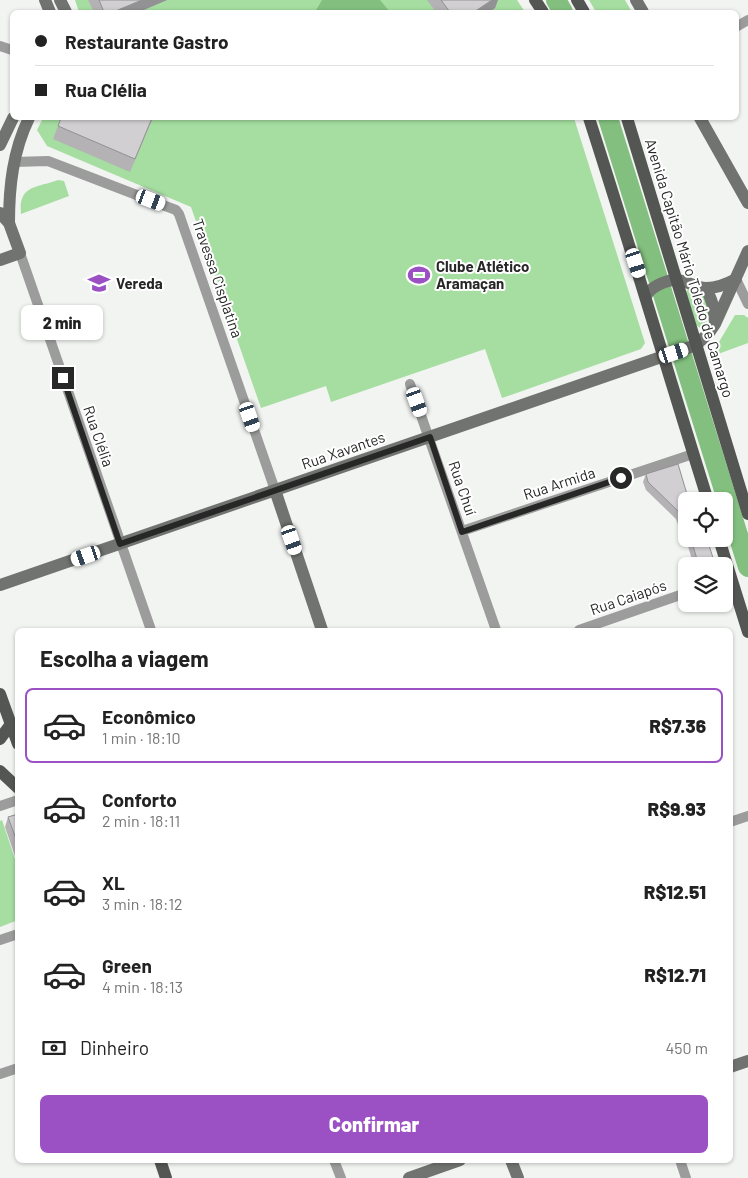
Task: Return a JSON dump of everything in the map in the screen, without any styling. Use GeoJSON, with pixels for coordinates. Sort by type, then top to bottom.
{"type":"FeatureCollection","features":[{"type":"Feature","properties":{"kind":"main road"},"geometry":{"type":"LineString","coordinates":[[591,120],[650,291],[669,355],[693,454],[705,492]]}},
{"type":"Feature","properties":{"kind":"main road","name":"Avenida Capitão Mário Toledo de Camargo"},"geometry":{"type":"LineString","coordinates":[[628,120],[692,347],[748,514]]}},
{"type":"Feature","properties":{"kind":"main road"},"geometry":{"type":"LineString","coordinates":[[733,594],[748,632]]}},
{"type":"Feature","properties":{"kind":"main road"},"geometry":{"type":"LineString","coordinates":[[0,694],[15,735]]}},
{"type":"Feature","properties":{"kind":"main road"},"geometry":{"type":"LineString","coordinates":[[0,739],[11,724]]}},
{"type":"Feature","properties":{"kind":"main road"},"geometry":{"type":"LineString","coordinates":[[0,771],[15,785]]}},
{"type":"Feature","properties":{"kind":"main road"},"geometry":{"type":"LineString","coordinates":[[161,1163],[166,1178]]}},
{"type":"Feature","properties":{"kind":"street"},"geometry":{"type":"LineString","coordinates":[[0,145],[12,120]]}},
{"type":"Feature","properties":{"kind":"street"},"geometry":{"type":"LineString","coordinates":[[9,224],[10,186],[14,162],[18,141],[28,120]]}},
{"type":"Feature","properties":{"kind":"street"},"geometry":{"type":"LineString","coordinates":[[701,120],[748,203]]}},
{"type":"Feature","properties":{"kind":"street","name":"Travessa Cisplatina"},"geometry":{"type":"LineString","coordinates":[[14,162],[48,161],[176,210],[180,214],[275,490]]}},
{"type":"Feature","properties":{"kind":"street"},"geometry":{"type":"LineString","coordinates":[[0,213],[9,224],[20,253],[0,260]]}},
{"type":"Feature","properties":{"kind":"street"},"geometry":{"type":"LineString","coordinates":[[692,347],[709,333],[715,324],[748,251]]}},
{"type":"Feature","properties":{"kind":"street","name":"Rua Clélia"},"geometry":{"type":"LineString","coordinates":[[20,253],[149,628]]}},
{"type":"Feature","properties":{"kind":"street"},"geometry":{"type":"LineString","coordinates":[[650,291],[673,281],[705,288],[721,286],[736,279]]}},
{"type":"Feature","properties":{"kind":"street"},"geometry":{"type":"LineString","coordinates":[[736,279],[748,304]]}},
{"type":"Feature","properties":{"kind":"street"},"geometry":{"type":"LineString","coordinates":[[705,288],[713,303],[715,324]]}},
{"type":"Feature","properties":{"kind":"street","name":"Rua Xavantes"},"geometry":{"type":"LineString","coordinates":[[0,585],[692,347]]}},
{"type":"Feature","properties":{"kind":"street","name":"Rua Chuí"},"geometry":{"type":"LineString","coordinates":[[410,384],[495,628]]}},
{"type":"Feature","properties":{"kind":"street","name":"Rua Armida"},"geometry":{"type":"LineString","coordinates":[[462,532],[693,454]]}},
{"type":"Feature","properties":{"kind":"street"},"geometry":{"type":"LineString","coordinates":[[275,490],[321,628]]}},
{"type":"Feature","properties":{"kind":"street","name":"Rua Caiapós"},"geometry":{"type":"LineString","coordinates":[[585,628],[678,596]]}},
{"type":"Feature","properties":{"kind":"street"},"geometry":{"type":"LineString","coordinates":[[0,806],[15,801]]}},
{"type":"Feature","properties":{"kind":"street"},"geometry":{"type":"LineString","coordinates":[[733,821],[748,816]]}},
{"type":"Feature","properties":{"kind":"street"},"geometry":{"type":"LineString","coordinates":[[0,940],[15,935]]}},
{"type":"Feature","properties":{"kind":"street"},"geometry":{"type":"LineString","coordinates":[[733,1066],[748,1061]]}},
{"type":"Feature","properties":{"kind":"street"},"geometry":{"type":"LineString","coordinates":[[0,1074],[15,1069]]}},
{"type":"Feature","properties":{"kind":"street"},"geometry":{"type":"LineString","coordinates":[[335,1163],[341,1178]]}},
{"type":"Feature","properties":{"kind":"street"},"geometry":{"type":"LineString","coordinates":[[409,1178],[452,1163]]}},
{"type":"Feature","properties":{"kind":"street"},"geometry":{"type":"LineString","coordinates":[[512,1163],[518,1178]]}},
{"type":"Feature","properties":{"kind":"street"},"geometry":{"type":"LineString","coordinates":[[681,1163],[686,1178]]}},
{"type":"Feature","properties":{"kind":"shaded area"},"geometry":{"type":"Polygon","coordinates":[[[75,0],[517,0],[524,10],[78,10],[75,0]]]}},
{"type":"Feature","properties":{"kind":"shaded area"},"geometry":{"type":"Polygon","coordinates":[[[322,0],[380,0],[388,10],[316,10],[322,0]]]}},
{"type":"Feature","properties":{"kind":"shaded area"},"geometry":{"type":"Polygon","coordinates":[[[589,0],[625,0],[631,10],[595,10],[589,0]]]}},
{"type":"Feature","properties":{"kind":"shaded area","name":"Clube Atlético Aramaçan"},"geometry":{"type":"Polygon","coordinates":[[[42,120],[575,120],[645,343],[641,349],[502,398],[485,349],[331,402],[326,386],[261,408],[191,207],[47,146],[37,130],[42,120]]]}},
{"type":"Feature","properties":{"kind":"shaded area"},"geometry":{"type":"Polygon","coordinates":[[[58,180],[64,181],[69,196],[21,214],[22,198],[30,189],[58,180]]]}},
{"type":"Feature","properties":{"kind":"shaded area"},"geometry":{"type":"Polygon","coordinates":[[[688,289],[703,295],[707,302],[707,320],[704,327],[700,328],[696,325],[686,292],[688,289]]]}},
{"type":"Feature","properties":{"kind":"shaded area"},"geometry":{"type":"Polygon","coordinates":[[[735,315],[744,315],[748,318],[748,343],[710,357],[735,315]]]}},
{"type":"Feature","properties":{"kind":"shaded area"},"geometry":{"type":"Polygon","coordinates":[[[2,820],[15,859],[15,921],[0,927],[0,821],[2,820]]]}},
{"type":"Feature","properties":{"kind":"building"},"geometry":{"type":"Polygon","coordinates":[[[99,0],[142,0],[118,10],[103,10],[99,0]]]}},
{"type":"Feature","properties":{"kind":"building"},"geometry":{"type":"Polygon","coordinates":[[[441,0],[492,0],[477,10],[448,10],[441,0]]]}},
{"type":"Feature","properties":{"kind":"building"},"geometry":{"type":"Polygon","coordinates":[[[60,120],[151,120],[135,159],[58,126],[60,120]]]}},
{"type":"Feature","properties":{"kind":"building"},"geometry":{"type":"Polygon","coordinates":[[[678,464],[686,492],[678,492],[678,511],[648,482],[646,474],[678,464]]]}},
{"type":"Feature","properties":{"kind":"building"},"geometry":{"type":"Polygon","coordinates":[[[693,547],[710,547],[713,557],[696,557],[693,547]]]}},
{"type":"Feature","properties":{"kind":"building"},"geometry":{"type":"Polygon","coordinates":[[[15,815],[15,836],[8,817],[15,815]]]}},
{"type":"Feature","properties":{"kind":"waterway"},"geometry":{"type":"LineString","coordinates":[[556,0],[562,10]]}},
{"type":"Feature","properties":{"kind":"waterway"},"geometry":{"type":"LineString","coordinates":[[609,120],[748,567]]}},
{"type":"Feature","properties":{"kind":"place","name":"Clube Atlético Aramaçan"},"geometry":{"type":"Point","coordinates":[419,275]}},
{"type":"Feature","properties":{"kind":"place","name":"Vereda"},"geometry":{"type":"Point","coordinates":[99,283]}},
{"type":"Feature","properties":{"kind":"route"},"geometry":{"type":"LineString","coordinates":[[63,378],[120,544],[430,437],[462,532],[621,478]]}}]}
